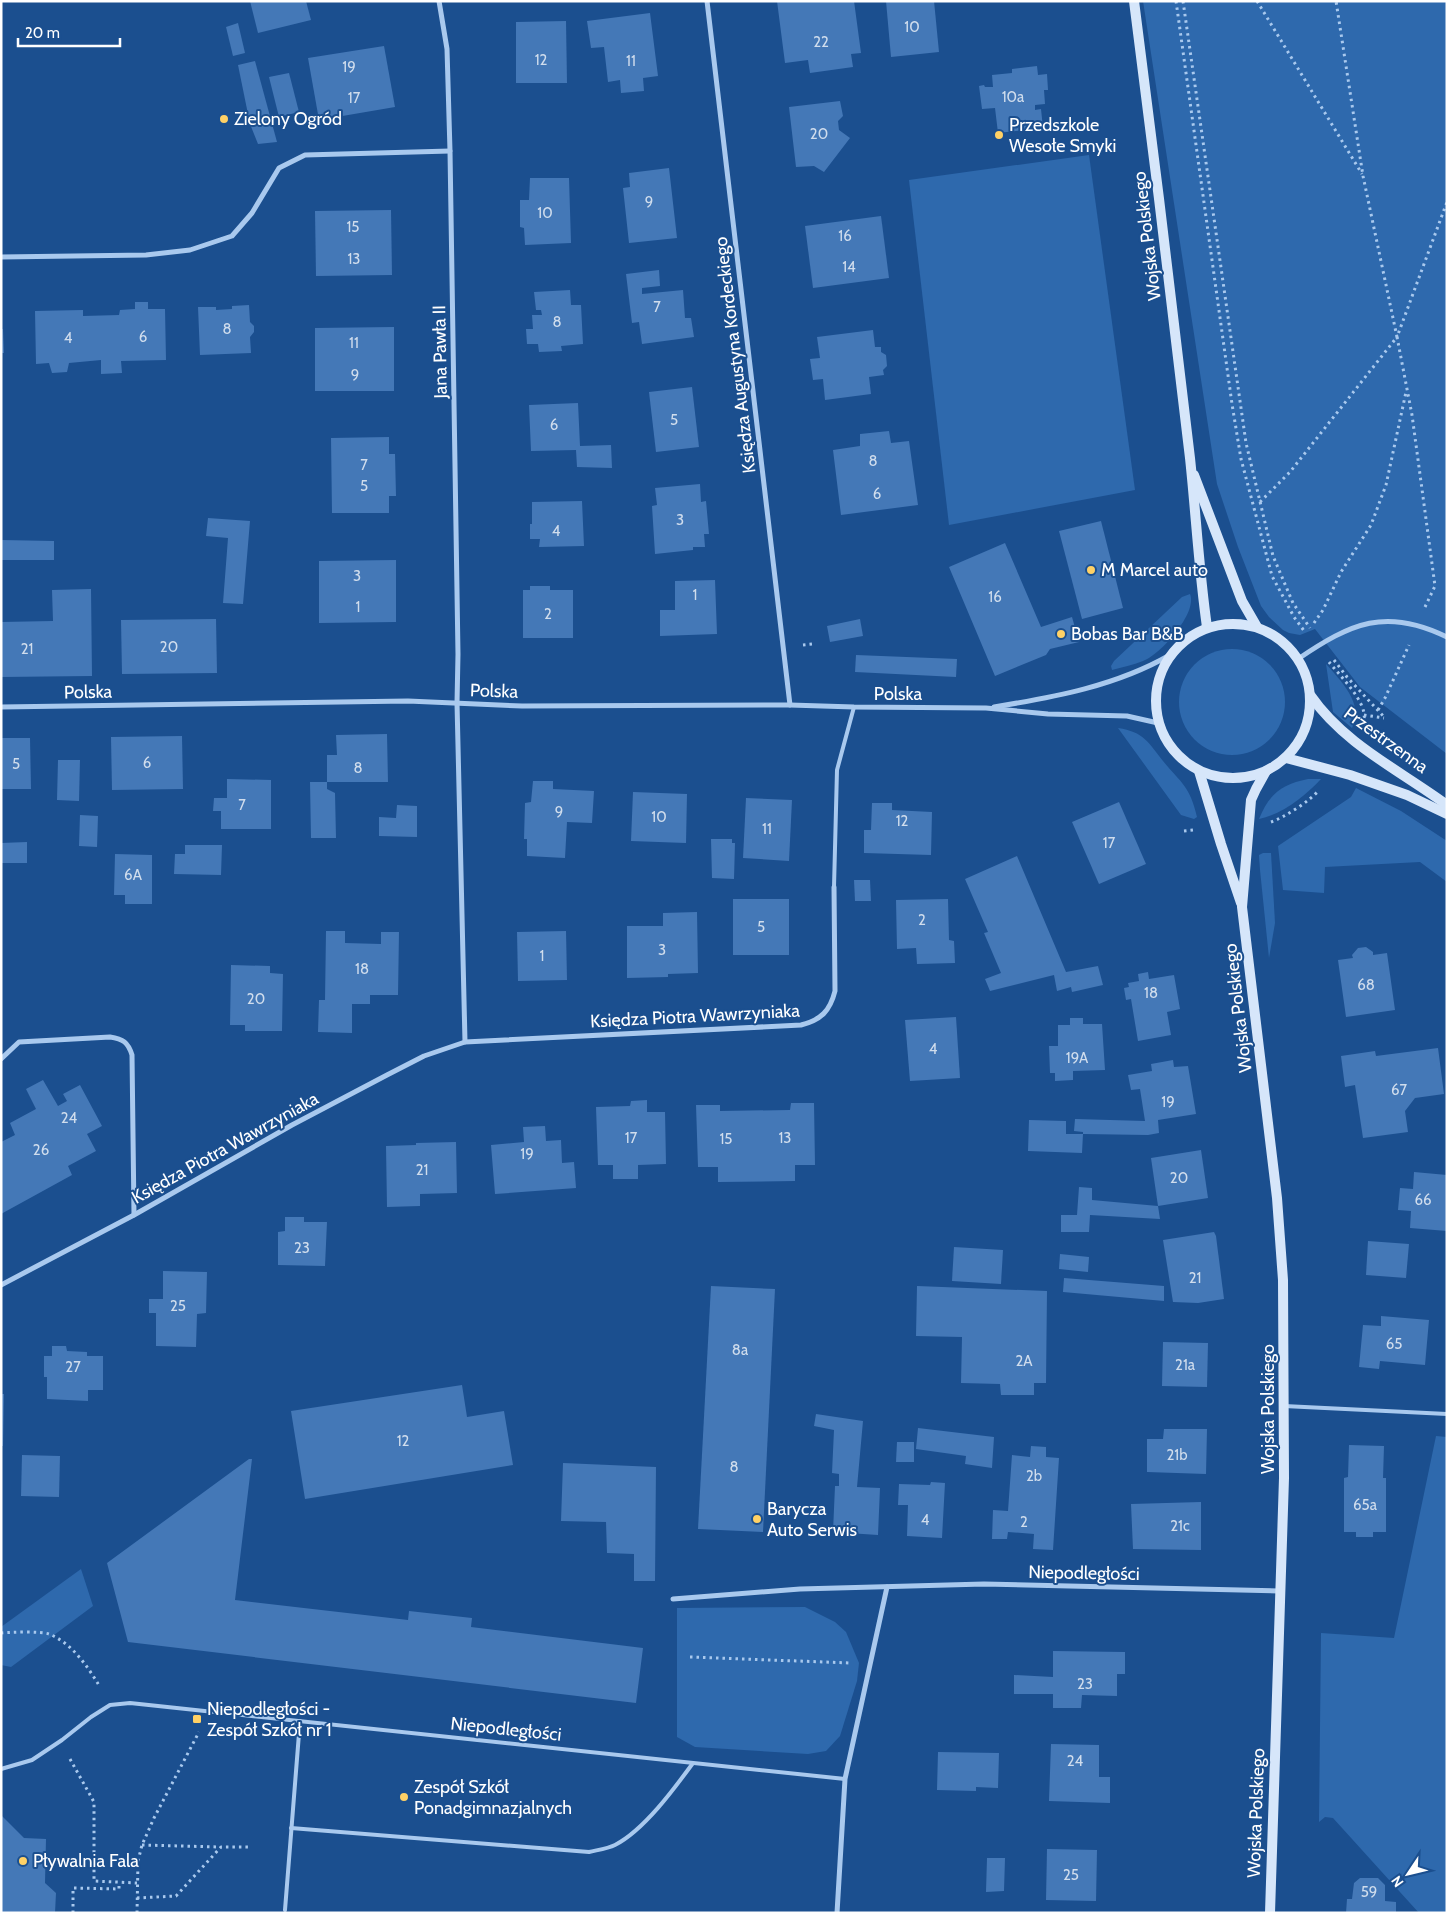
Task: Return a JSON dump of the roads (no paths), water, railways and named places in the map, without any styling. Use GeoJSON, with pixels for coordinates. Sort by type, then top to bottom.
{"type":"FeatureCollection","features":[{"type":"Feature","properties":{"kind":"street","name":"Jana Pawła II"},"geometry":{"type":"LineString","coordinates":[[439,1],[447,49],[450,152],[458,654],[457,704]]}},
{"type":"Feature","properties":{"kind":"street","name":"Księdza Augustyna Kordeckiego"},"geometry":{"type":"LineString","coordinates":[[707,1],[790,705]]}},
{"type":"Feature","properties":{"kind":"street","name":"Wojska Polskiego"},"geometry":{"type":"LineString","coordinates":[[1134,1],[1158,184],[1191,468],[1200,576],[1207,627]]}},
{"type":"Feature","properties":{"kind":"street"},"geometry":{"type":"LineString","coordinates":[[1,257],[146,255],[190,250],[232,236],[252,213],[279,168],[305,155],[450,152]]}},
{"type":"Feature","properties":{"kind":"street","name":"Wojska Polskiego"},"geometry":{"type":"LineString","coordinates":[[1191,468],[1242,601],[1257,627]]}},
{"type":"Feature","properties":{"kind":"street"},"geometry":{"type":"LineString","coordinates":[[1298,659],[1335,636],[1360,625],[1400,620],[1418,624],[1447,637]]}},
{"type":"Feature","properties":{"kind":"street"},"geometry":{"type":"LineString","coordinates":[[1232,623],[1257,627],[1285,643],[1298,659],[1307,675],[1311,696],[1309,719],[1300,740],[1286,758],[1266,771],[1244,778],[1221,778],[1199,771],[1181,759],[1167,742],[1158,722],[1155,699],[1159,676],[1170,655],[1186,638],[1207,627],[1232,623]]}},
{"type":"Feature","properties":{"kind":"street","name":"Polska"},"geometry":{"type":"LineString","coordinates":[[986,708],[1044,698],[1128,676],[1170,655]]}},
{"type":"Feature","properties":{"kind":"street","name":"Przestrzenna"},"geometry":{"type":"LineString","coordinates":[[1311,696],[1330,720],[1354,740],[1447,805]]}},
{"type":"Feature","properties":{"kind":"street","name":"Polska"},"geometry":{"type":"LineString","coordinates":[[1,707],[408,701],[522,706],[790,705],[854,708],[986,708],[1048,714],[1127,716],[1158,722]]}},
{"type":"Feature","properties":{"kind":"street"},"geometry":{"type":"LineString","coordinates":[[457,704],[464,1042]]}},
{"type":"Feature","properties":{"kind":"street","name":"Przestrzenna"},"geometry":{"type":"LineString","coordinates":[[1286,758],[1350,775],[1408,795],[1447,814]]}},
{"type":"Feature","properties":{"kind":"street","name":"Wojska Polskiego"},"geometry":{"type":"LineString","coordinates":[[1199,771],[1242,907]]}},
{"type":"Feature","properties":{"kind":"street","name":"Wojska Polskiego"},"geometry":{"type":"LineString","coordinates":[[1266,771],[1251,800],[1242,907],[1281,1246],[1283,1280],[1284,1478],[1270,1913]]}},
{"type":"Feature","properties":{"kind":"street","name":"Księdza Piotra Wawrzyniaka"},"geometry":{"type":"LineString","coordinates":[[1,1285],[134,1215],[292,1125],[387,1074],[424,1056],[464,1042],[801,1025],[810,1022],[827,1011],[836,991],[834,887]]}},
{"type":"Feature","properties":{"kind":"street"},"geometry":{"type":"LineString","coordinates":[[1,1059],[19,1042],[110,1037],[122,1039],[129,1044],[132,1055],[134,1215]]}},
{"type":"Feature","properties":{"kind":"street","name":"Niepodległości"},"geometry":{"type":"LineString","coordinates":[[673,1598],[800,1589],[984,1584],[1279,1592]]}},
{"type":"Feature","properties":{"kind":"street"},"geometry":{"type":"LineString","coordinates":[[837,1913],[845,1779],[887,1587]]}},
{"type":"Feature","properties":{"kind":"lane"},"geometry":{"type":"LineString","coordinates":[[834,887],[837,770],[851,725],[854,708]]}},
{"type":"Feature","properties":{"kind":"lane"},"geometry":{"type":"LineString","coordinates":[[1284,1406],[1447,1414]]}},
{"type":"Feature","properties":{"kind":"lane","name":"Niepodległości"},"geometry":{"type":"LineString","coordinates":[[1,1770],[32,1760],[110,1705],[130,1703],[845,1779]]}},
{"type":"Feature","properties":{"kind":"lane"},"geometry":{"type":"LineString","coordinates":[[285,1910],[300,1721]]}},
{"type":"Feature","properties":{"kind":"lane"},"geometry":{"type":"LineString","coordinates":[[291,1828],[588,1852],[614,1845],[630,1835],[658,1808],[693,1763]]}},
{"type":"Feature","properties":{"kind":"place","name":"Zielony Ogród"},"geometry":{"type":"Point","coordinates":[224,119]}},
{"type":"Feature","properties":{"kind":"place","name":"Przedszkole Wesołe Smyki"},"geometry":{"type":"Point","coordinates":[999,135]}},
{"type":"Feature","properties":{"kind":"place","name":"M Marcel auto"},"geometry":{"type":"Point","coordinates":[1091,570]}},
{"type":"Feature","properties":{"kind":"place","name":"Bobas Bar B&B"},"geometry":{"type":"Point","coordinates":[1061,634]}},
{"type":"Feature","properties":{"kind":"place","name":"Barycza Auto Serwis"},"geometry":{"type":"Point","coordinates":[757,1519]}},
{"type":"Feature","properties":{"kind":"place","name":"Niepodległości - Zespół Szkół nr 1"},"geometry":{"type":"Point","coordinates":[197,1719]}},
{"type":"Feature","properties":{"kind":"place","name":"Zespół Szkół Ponadgimnazjalnych"},"geometry":{"type":"Point","coordinates":[404,1797]}},
{"type":"Feature","properties":{"kind":"place","name":"Pływalnia Fala"},"geometry":{"type":"Point","coordinates":[23,1861]}}]}
